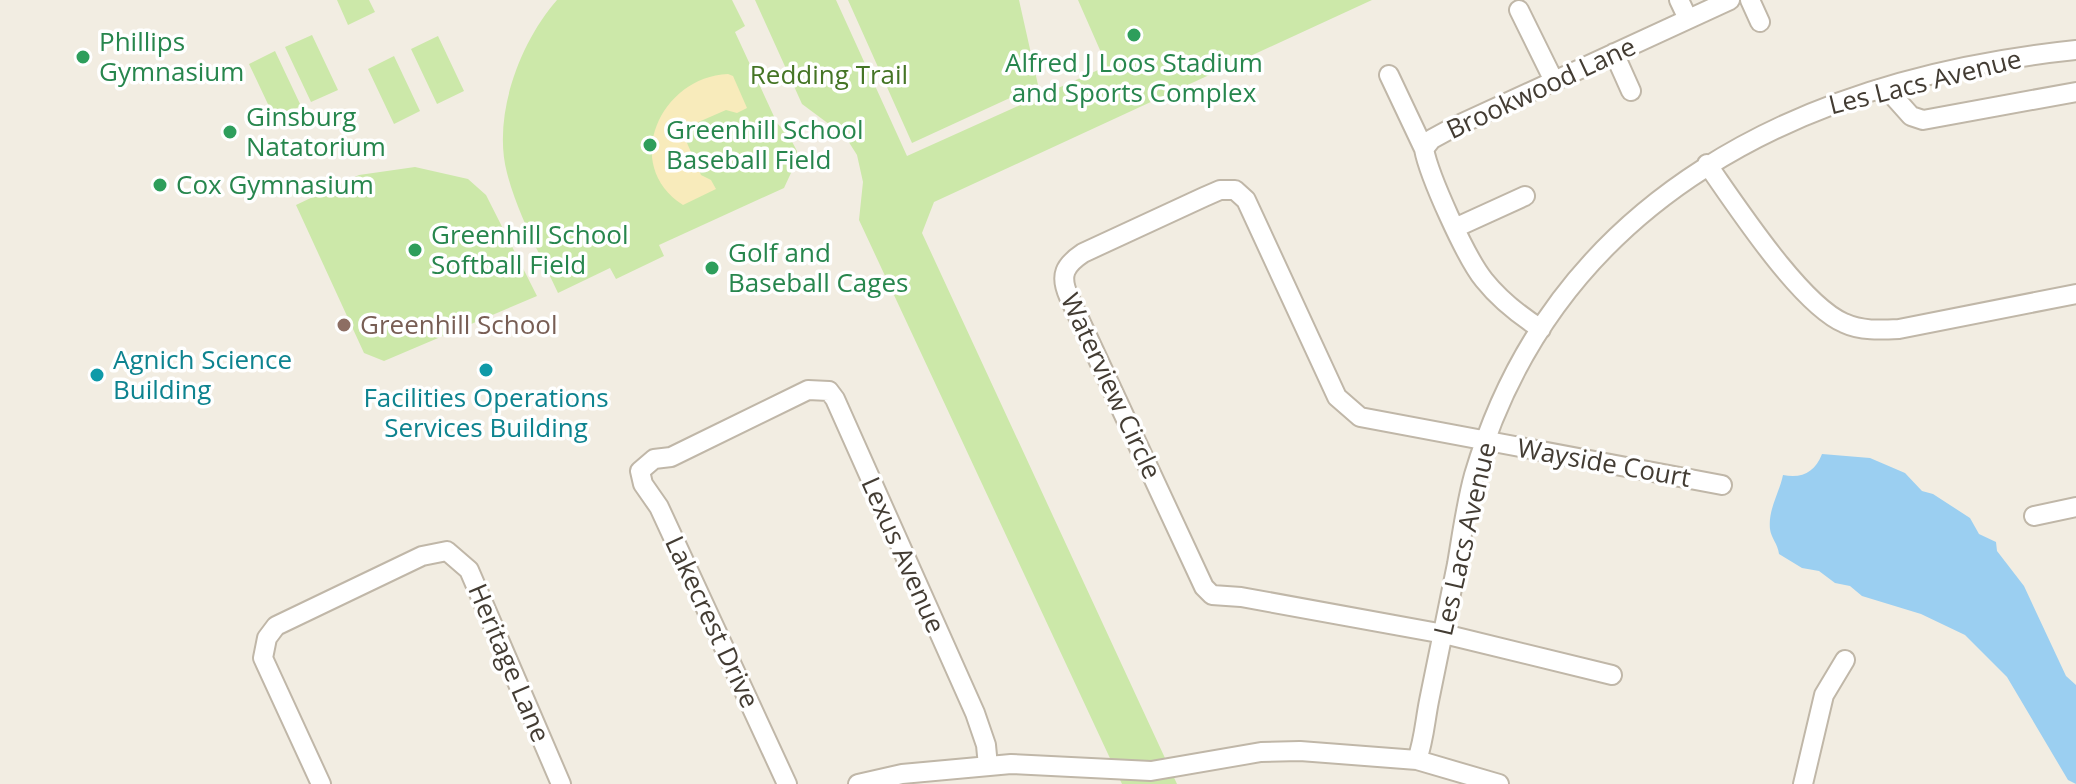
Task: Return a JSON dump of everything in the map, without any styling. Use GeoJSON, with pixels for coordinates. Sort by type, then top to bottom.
{"type":"FeatureCollection","features":[{"type":"Feature","properties":{"kind":"street"},"geometry":{"type":"LineString","coordinates":[[1679,0],[1688,19]]}},
{"type":"Feature","properties":{"kind":"street","name":"Brookwood Lane"},"geometry":{"type":"LineString","coordinates":[[1541,329],[1509,306],[1482,278],[1424,149],[1432,139],[1454,127],[1730,0]]}},
{"type":"Feature","properties":{"kind":"street"},"geometry":{"type":"LineString","coordinates":[[1750,0],[1760,22]]}},
{"type":"Feature","properties":{"kind":"street"},"geometry":{"type":"LineString","coordinates":[[1519,10],[1554,81]]}},
{"type":"Feature","properties":{"kind":"street","name":"Les Lacs Avenue"},"geometry":{"type":"LineString","coordinates":[[1417,760],[1473,480],[1485,442],[1513,378],[1541,329],[1585,268],[1644,210],[1707,164],[1786,121],[1886,88],[1985,65],[2076,50]]}},
{"type":"Feature","properties":{"kind":"street"},"geometry":{"type":"LineString","coordinates":[[1614,53],[1631,91]]}},
{"type":"Feature","properties":{"kind":"street"},"geometry":{"type":"LineString","coordinates":[[1389,75],[1424,149]]}},
{"type":"Feature","properties":{"kind":"street"},"geometry":{"type":"LineString","coordinates":[[1886,88],[1911,116],[1923,120],[2076,92]]}},
{"type":"Feature","properties":{"kind":"street"},"geometry":{"type":"LineString","coordinates":[[1707,164],[1813,302],[1844,323],[1874,330],[1899,329],[2076,294]]}},
{"type":"Feature","properties":{"kind":"street","name":"Waterview Circle"},"geometry":{"type":"LineString","coordinates":[[1444,634],[1241,597],[1212,595],[1204,587],[1065,288],[1067,264],[1083,253],[1204,197],[1220,190],[1235,190],[1246,200],[1337,397],[1348,410],[1360,417],[1485,442]]}},
{"type":"Feature","properties":{"kind":"street"},"geometry":{"type":"LineString","coordinates":[[1457,227],[1525,196]]}},
{"type":"Feature","properties":{"kind":"street","name":"Lexus Avenue"},"geometry":{"type":"LineString","coordinates":[[648,463],[671,457],[808,390],[829,391],[975,713],[986,745],[988,766]]}},
{"type":"Feature","properties":{"kind":"street","name":"Wayside Court"},"geometry":{"type":"LineString","coordinates":[[1485,442],[1722,485]]}},
{"type":"Feature","properties":{"kind":"street","name":"Lakecrest Drive"},"geometry":{"type":"LineString","coordinates":[[648,463],[640,471],[643,484],[659,507],[787,784]]}},
{"type":"Feature","properties":{"kind":"street"},"geometry":{"type":"LineString","coordinates":[[2034,516],[2076,507]]}},
{"type":"Feature","properties":{"kind":"street","name":"Heritage Lane"},"geometry":{"type":"LineString","coordinates":[[321,784],[263,658],[267,638],[276,626],[422,556],[447,551],[469,570],[561,784]]}},
{"type":"Feature","properties":{"kind":"street"},"geometry":{"type":"LineString","coordinates":[[1444,634],[1612,675]]}},
{"type":"Feature","properties":{"kind":"street"},"geometry":{"type":"LineString","coordinates":[[1803,784],[1824,695],[1845,660]]}},
{"type":"Feature","properties":{"kind":"street"},"geometry":{"type":"LineString","coordinates":[[858,784],[902,774],[988,766],[1151,771],[1261,752],[1287,751],[1417,760],[1499,784]]}},
{"type":"Feature","properties":{"kind":"green space"},"geometry":{"type":"Polygon","coordinates":[[[337,0],[369,0],[375,12],[348,25],[337,0]]]}},
{"type":"Feature","properties":{"kind":"green space","name":"Greenhill School Baseball Field"},"geometry":{"type":"Polygon","coordinates":[[[557,0],[732,0],[745,26],[735,32],[777,123],[797,151],[796,162],[784,188],[659,245],[664,256],[616,279],[610,268],[558,293],[517,204],[503,151],[506,104],[512,81],[531,37],[557,0]]]}},
{"type":"Feature","properties":{"kind":"green space","name":"Redding Trail"},"geometry":{"type":"Polygon","coordinates":[[[755,0],[836,0],[907,156],[1107,66],[1078,0],[1372,0],[934,202],[922,233],[1177,784],[1122,784],[859,220],[863,182],[857,155],[845,136],[802,104],[755,0]]]}},
{"type":"Feature","properties":{"kind":"green space"},"geometry":{"type":"Polygon","coordinates":[[[848,0],[1019,0],[1038,85],[912,143],[848,0]]]}},
{"type":"Feature","properties":{"kind":"green space"},"geometry":{"type":"Polygon","coordinates":[[[312,35],[338,90],[311,102],[285,47],[312,35]]]}},
{"type":"Feature","properties":{"kind":"green space"},"geometry":{"type":"Polygon","coordinates":[[[438,36],[464,91],[437,104],[411,49],[438,36]]]}},
{"type":"Feature","properties":{"kind":"green space"},"geometry":{"type":"Polygon","coordinates":[[[275,51],[301,106],[275,119],[249,64],[275,51]]]}},
{"type":"Feature","properties":{"kind":"green space"},"geometry":{"type":"Polygon","coordinates":[[[394,56],[420,111],[394,124],[368,69],[394,56]]]}},
{"type":"Feature","properties":{"kind":"green space","name":"Greenhill School Softball Field"},"geometry":{"type":"Polygon","coordinates":[[[415,167],[468,179],[486,195],[537,296],[384,361],[364,353],[296,205],[359,175],[415,167]]]}},
{"type":"Feature","properties":{"kind":"sand"},"geometry":{"type":"Polygon","coordinates":[[[728,74],[733,76],[747,108],[737,113],[726,110],[687,127],[684,136],[701,175],[711,180],[716,189],[683,205],[664,188],[654,168],[652,147],[657,126],[668,106],[684,90],[704,79],[728,74]]]}},
{"type":"Feature","properties":{"kind":"water"},"geometry":{"type":"Polygon","coordinates":[[[1822,454],[1870,458],[1905,473],[1922,491],[1933,494],[1970,518],[1979,534],[1996,542],[1997,551],[2024,586],[2066,676],[2076,685],[2076,784],[2068,780],[2007,677],[1965,635],[1921,614],[1862,596],[1850,586],[1835,583],[1819,571],[1802,568],[1779,554],[1770,522],[1783,475],[1807,473],[1822,454]]]}},
{"type":"Feature","properties":{"kind":"place","name":"Alfred J Loos Stadium and Sports Complex"},"geometry":{"type":"Point","coordinates":[1134,35]}},
{"type":"Feature","properties":{"kind":"place","name":"Phillips Gymnasium"},"geometry":{"type":"Point","coordinates":[83,57]}},
{"type":"Feature","properties":{"kind":"place","name":"Ginsburg Natatorium"},"geometry":{"type":"Point","coordinates":[230,132]}},
{"type":"Feature","properties":{"kind":"place","name":"Greenhill School Baseball Field"},"geometry":{"type":"Point","coordinates":[650,145]}},
{"type":"Feature","properties":{"kind":"place","name":"Cox Gymnasium"},"geometry":{"type":"Point","coordinates":[160,185]}},
{"type":"Feature","properties":{"kind":"place","name":"Greenhill School Softball Field"},"geometry":{"type":"Point","coordinates":[415,250]}},
{"type":"Feature","properties":{"kind":"place","name":"Golf and Baseball Cages"},"geometry":{"type":"Point","coordinates":[712,268]}},
{"type":"Feature","properties":{"kind":"place","name":"Greenhill School"},"geometry":{"type":"Point","coordinates":[344,325]}},
{"type":"Feature","properties":{"kind":"place","name":"Facilities Operations Services Building"},"geometry":{"type":"Point","coordinates":[486,370]}},
{"type":"Feature","properties":{"kind":"place","name":"Agnich Science Building"},"geometry":{"type":"Point","coordinates":[97,375]}}]}
